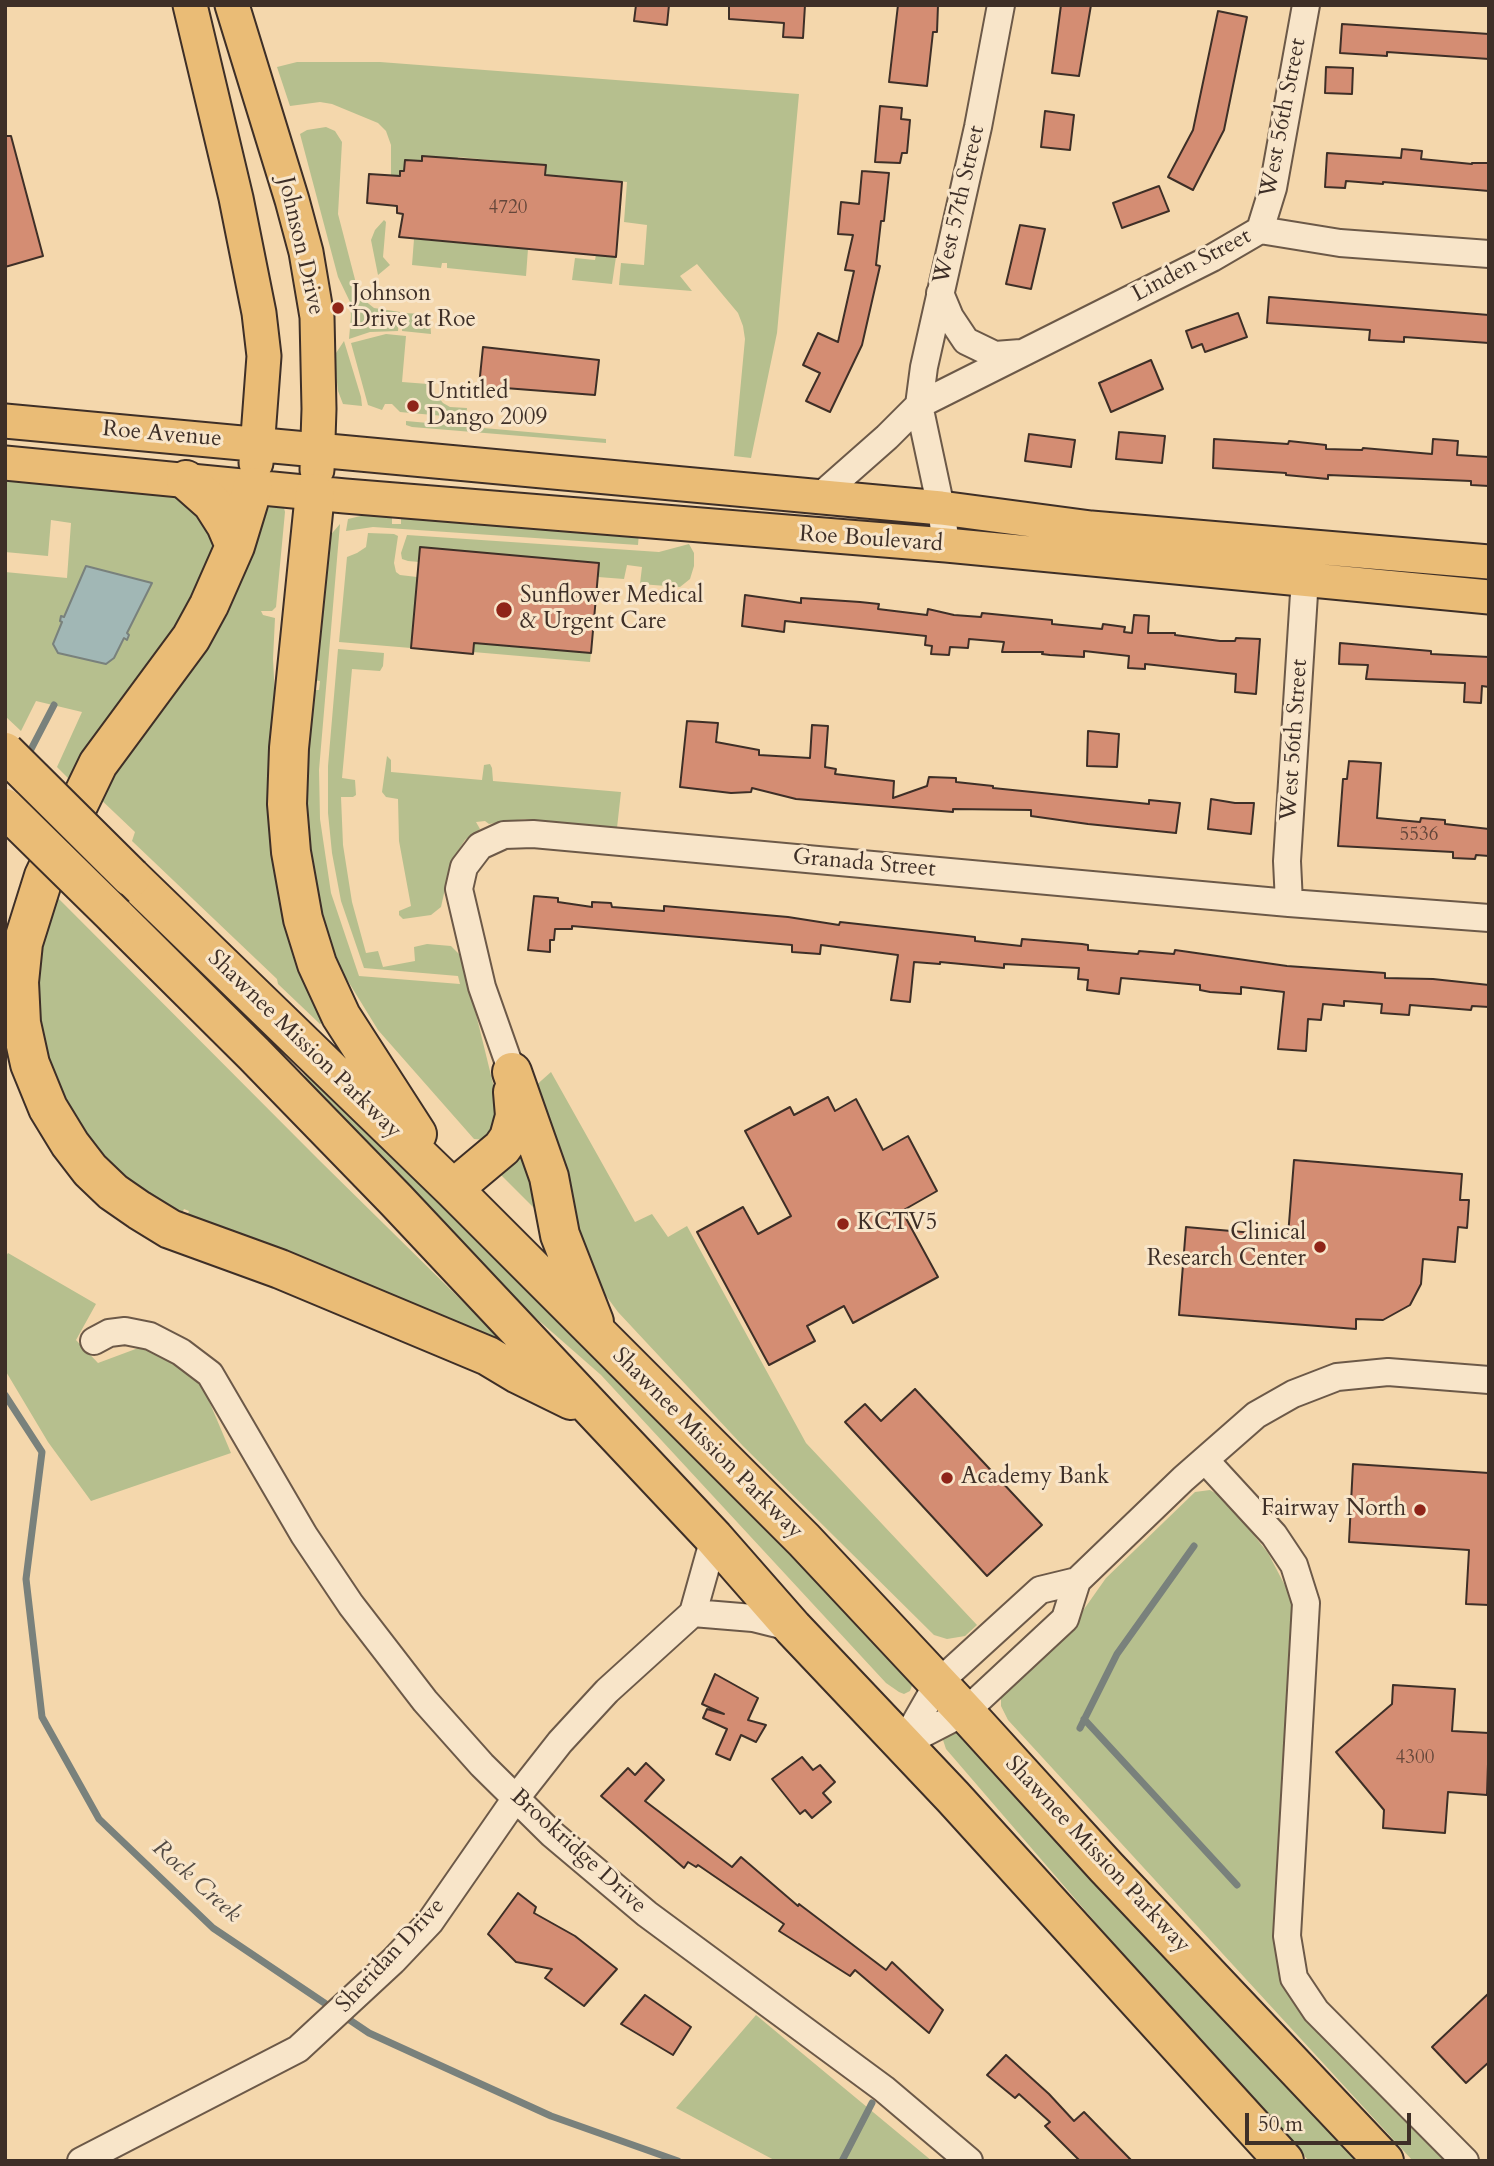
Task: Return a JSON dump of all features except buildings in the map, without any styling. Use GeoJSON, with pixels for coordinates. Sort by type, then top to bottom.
{"type":"FeatureCollection","features":[{"type":"Feature","properties":{"kind":"highway"},"geometry":{"type":"LineString","coordinates":[[186,480],[212,503],[235,546]]}},
{"type":"Feature","properties":{"kind":"highway"},"geometry":{"type":"LineString","coordinates":[[253,487],[235,546],[191,638],[99,764],[57,845],[23,943],[19,982],[21,1023],[30,1064],[48,1108],[90,1170],[113,1192],[170,1229],[374,1306],[488,1356],[518,1374],[593,1410]]}},
{"type":"Feature","properties":{"kind":"highway"},"geometry":{"type":"LineString","coordinates":[[315,493],[289,748],[287,804],[291,848],[303,919],[317,964],[341,1016],[453,1189],[502,1148],[509,1138],[515,1116],[512,1072]]}},
{"type":"Feature","properties":{"kind":"highway","name":"Shawnee Mission Parkway"},"geometry":{"type":"LineString","coordinates":[[5,752],[453,1189],[804,1540],[1115,1877],[1384,2161]]}},
{"type":"Feature","properties":{"kind":"highway","name":"Shawnee Mission Parkway"},"geometry":{"type":"LineString","coordinates":[[5,808],[396,1200],[714,1538],[793,1628],[903,1744],[1284,2161]]}},
{"type":"Feature","properties":{"kind":"highway"},"geometry":{"type":"LineString","coordinates":[[512,1072],[549,1177],[560,1236],[600,1337]]}},
{"type":"Feature","properties":{"kind":"main road"},"geometry":{"type":"LineString","coordinates":[[190,5],[236,198],[259,313],[264,356],[253,487]]}},
{"type":"Feature","properties":{"kind":"main road","name":"Johnson Drive"},"geometry":{"type":"LineString","coordinates":[[232,5],[306,252],[317,317],[319,449],[315,493]]}},
{"type":"Feature","properties":{"kind":"main road","name":"Roe Avenue"},"geometry":{"type":"LineString","coordinates":[[5,421],[319,449]]}},
{"type":"Feature","properties":{"kind":"main road","name":"Roe Boulevard"},"geometry":{"type":"LineString","coordinates":[[319,449],[941,508],[1091,528],[1489,562]]}},
{"type":"Feature","properties":{"kind":"main road","name":"Roe Avenue"},"geometry":{"type":"LineString","coordinates":[[5,463],[253,487]]}},
{"type":"Feature","properties":{"kind":"main road","name":"Roe Boulevard"},"geometry":{"type":"LineString","coordinates":[[253,487],[946,545],[1489,597]]}},
{"type":"Feature","properties":{"kind":"street","name":"West 57th Street"},"geometry":{"type":"LineString","coordinates":[[946,545],[919,405],[924,367],[964,194],[1001,5]]}},
{"type":"Feature","properties":{"kind":"street","name":"West 56th Street"},"geometry":{"type":"LineString","coordinates":[[1260,230],[1273,188],[1306,5]]}},
{"type":"Feature","properties":{"kind":"street","name":"Linden Street"},"geometry":{"type":"LineString","coordinates":[[919,405],[1212,258],[1260,230],[1340,243],[1489,254]]}},
{"type":"Feature","properties":{"kind":"street"},"geometry":{"type":"LineString","coordinates":[[940,293],[950,317],[966,341],[995,355],[1023,353]]}},
{"type":"Feature","properties":{"kind":"street"},"geometry":{"type":"LineString","coordinates":[[819,497],[919,405]]}},
{"type":"Feature","properties":{"kind":"street","name":"West 56th Street"},"geometry":{"type":"LineString","coordinates":[[1289,903],[1287,861],[1305,578]]}},
{"type":"Feature","properties":{"kind":"street","name":"Granada Street"},"geometry":{"type":"LineString","coordinates":[[512,1072],[482,987],[458,889],[464,867],[480,846],[504,835],[533,834],[1289,903],[1489,918]]}},
{"type":"Feature","properties":{"kind":"street","name":"Brookridge Drive"},"geometry":{"type":"LineString","coordinates":[[94,1341],[109,1333],[125,1331],[150,1336],[181,1352],[210,1374],[304,1535],[351,1605],[425,1701],[482,1765],[552,1834],[647,1914],[884,2089],[969,2161]]}},
{"type":"Feature","properties":{"kind":"street"},"geometry":{"type":"LineString","coordinates":[[903,1744],[965,1712],[1065,1619],[1077,1581],[1256,1415],[1293,1394],[1336,1377],[1388,1372],[1489,1380]]}},
{"type":"Feature","properties":{"kind":"street"},"geometry":{"type":"LineString","coordinates":[[1205,1460],[1273,1535],[1294,1565],[1306,1603],[1287,1936],[1294,1978],[1316,2011],[1465,2161]]}},
{"type":"Feature","properties":{"kind":"street"},"geometry":{"type":"LineString","coordinates":[[714,1538],[693,1613],[753,1618],[793,1628]]}},
{"type":"Feature","properties":{"kind":"street"},"geometry":{"type":"LineString","coordinates":[[903,1744],[938,1683],[1040,1590],[1077,1581]]}},
{"type":"Feature","properties":{"kind":"street","name":"Sheridan Drive"},"geometry":{"type":"LineString","coordinates":[[81,2161],[298,2049],[393,1961],[430,1922],[516,1798],[560,1742],[607,1691],[693,1613]]}},
{"type":"Feature","properties":{"kind":"green space"},"geometry":{"type":"Polygon","coordinates":[[[297,62],[380,62],[799,94],[777,333],[751,458],[734,456],[745,339],[738,313],[697,264],[680,276],[692,291],[619,285],[621,263],[644,265],[647,225],[624,222],[627,182],[545,175],[545,165],[458,157],[405,160],[404,171],[400,171],[400,176],[391,176],[391,145],[386,131],[378,123],[332,104],[320,102],[290,106],[277,67],[297,62]]]}},
{"type":"Feature","properties":{"kind":"green space"},"geometry":{"type":"Polygon","coordinates":[[[326,127],[335,131],[342,142],[338,214],[358,291],[374,308],[400,312],[398,331],[370,332],[349,339],[350,302],[338,277],[300,134],[326,127]]]}},
{"type":"Feature","properties":{"kind":"green space"},"geometry":{"type":"Polygon","coordinates":[[[384,220],[383,257],[390,265],[378,275],[371,240],[384,220]]]}},
{"type":"Feature","properties":{"kind":"green space"},"geometry":{"type":"Polygon","coordinates":[[[414,239],[528,249],[526,276],[447,268],[447,263],[442,263],[441,268],[412,265],[414,239]]]}},
{"type":"Feature","properties":{"kind":"green space"},"geometry":{"type":"Polygon","coordinates":[[[596,255],[616,257],[612,284],[572,280],[575,258],[595,260],[596,255]]]}},
{"type":"Feature","properties":{"kind":"green space"},"geometry":{"type":"Polygon","coordinates":[[[404,313],[422,314],[430,318],[431,334],[402,331],[404,313]]]}},
{"type":"Feature","properties":{"kind":"green space"},"geometry":{"type":"Polygon","coordinates":[[[386,334],[406,336],[402,382],[428,384],[443,403],[450,407],[467,408],[466,418],[400,412],[392,404],[385,404],[382,410],[368,405],[351,343],[386,334]]]}},
{"type":"Feature","properties":{"kind":"green space"},"geometry":{"type":"Polygon","coordinates":[[[344,341],[362,406],[343,404],[338,391],[334,356],[344,341]]]}},
{"type":"Feature","properties":{"kind":"green space"},"geometry":{"type":"Polygon","coordinates":[[[406,421],[606,439],[606,443],[412,427],[406,425],[406,421]]]}},
{"type":"Feature","properties":{"kind":"green space"},"geometry":{"type":"Polygon","coordinates":[[[5,478],[181,492],[217,542],[180,623],[70,780],[57,767],[82,712],[36,701],[21,731],[5,716],[5,572],[67,578],[71,523],[51,520],[48,556],[5,552],[5,478]],[[61,617],[62,622],[53,644],[114,658],[125,638],[61,617]]]}},
{"type":"Feature","properties":{"kind":"green space"},"geometry":{"type":"Polygon","coordinates":[[[283,504],[285,512],[276,607],[272,611],[261,611],[263,615],[275,618],[273,659],[277,736],[323,1022],[320,1024],[278,984],[277,979],[132,841],[135,832],[96,795],[264,514],[271,505],[283,504]]]}},
{"type":"Feature","properties":{"kind":"green space"},"geometry":{"type":"Polygon","coordinates":[[[369,514],[392,516],[392,524],[401,524],[401,517],[639,533],[638,545],[373,527],[346,531],[348,519],[369,514]]]}},
{"type":"Feature","properties":{"kind":"green space"},"geometry":{"type":"Polygon","coordinates":[[[340,524],[319,770],[320,819],[331,893],[359,976],[460,984],[458,976],[364,968],[341,901],[328,813],[328,766],[338,649],[384,653],[380,671],[352,669],[342,778],[355,780],[356,795],[341,797],[343,845],[352,902],[366,953],[378,951],[383,967],[415,961],[414,947],[427,944],[451,946],[462,957],[500,1112],[487,1140],[474,1139],[378,1030],[332,955],[312,882],[303,800],[312,690],[319,690],[320,681],[313,680],[327,539],[340,524]]]}},
{"type":"Feature","properties":{"kind":"green space"},"geometry":{"type":"Polygon","coordinates":[[[368,533],[398,536],[394,563],[396,572],[417,577],[411,648],[339,642],[347,557],[366,547],[368,533]]]}},
{"type":"Feature","properties":{"kind":"green space"},"geometry":{"type":"Polygon","coordinates":[[[407,535],[659,552],[689,544],[694,553],[694,566],[690,579],[680,587],[640,584],[642,567],[627,565],[624,579],[598,577],[599,563],[421,547],[419,562],[408,561],[402,559],[401,553],[407,535]]]}},
{"type":"Feature","properties":{"kind":"green space"},"geometry":{"type":"Polygon","coordinates":[[[474,643],[591,653],[590,662],[473,652],[474,643]]]}},
{"type":"Feature","properties":{"kind":"green space"},"geometry":{"type":"Polygon","coordinates":[[[387,756],[391,760],[391,772],[482,780],[484,765],[490,764],[493,781],[621,792],[617,828],[525,819],[489,824],[485,821],[476,822],[480,829],[465,840],[451,862],[441,907],[431,915],[403,919],[399,911],[411,906],[399,841],[398,799],[386,797],[382,792],[387,756]]]}},
{"type":"Feature","properties":{"kind":"green space"},"geometry":{"type":"Polygon","coordinates":[[[51,891],[517,1355],[187,1216],[189,1211],[184,1209],[182,1213],[178,1213],[140,1190],[116,1169],[88,1140],[65,1104],[42,1049],[34,973],[51,891]]]}},
{"type":"Feature","properties":{"kind":"green space"},"geometry":{"type":"Polygon","coordinates":[[[296,1061],[631,1384],[913,1683],[910,1691],[904,1694],[886,1683],[601,1375],[528,1311],[310,1084],[296,1061]]]}},
{"type":"Feature","properties":{"kind":"green space"},"geometry":{"type":"Polygon","coordinates":[[[551,1072],[635,1222],[652,1214],[668,1237],[687,1226],[806,1443],[977,1625],[965,1636],[947,1639],[934,1635],[743,1446],[618,1312],[601,1289],[588,1270],[533,1088],[551,1072]]]}},
{"type":"Feature","properties":{"kind":"green space"},"geometry":{"type":"Polygon","coordinates":[[[521,1150],[544,1218],[499,1173],[521,1150]]]}},
{"type":"Feature","properties":{"kind":"green space"},"geometry":{"type":"Polygon","coordinates":[[[8,1253],[96,1304],[76,1340],[98,1363],[141,1347],[198,1375],[231,1453],[91,1501],[48,1442],[5,1370],[5,1258],[8,1253]]]}},
{"type":"Feature","properties":{"kind":"green space"},"geometry":{"type":"Polygon","coordinates":[[[1210,1490],[1225,1499],[1268,1553],[1291,1597],[1295,1647],[1281,1979],[1293,2001],[1448,2161],[1413,2161],[1008,1720],[1001,1706],[1001,1695],[1082,1612],[1106,1578],[1195,1492],[1210,1490]]]}},
{"type":"Feature","properties":{"kind":"green space"},"geometry":{"type":"Polygon","coordinates":[[[948,1729],[963,1732],[1356,2161],[1309,2161],[1183,2024],[946,1749],[942,1737],[948,1729]]]}},
{"type":"Feature","properties":{"kind":"green space"},"geometry":{"type":"Polygon","coordinates":[[[756,2015],[932,2161],[776,2161],[676,2108],[756,2015]]]}},
{"type":"Feature","properties":{"kind":"water"},"geometry":{"type":"Polygon","coordinates":[[[86,566],[152,583],[127,633],[127,640],[124,638],[114,658],[106,664],[58,653],[53,644],[62,622],[61,616],[64,617],[86,566]]]}},
{"type":"Feature","properties":{"kind":"waterway","name":"Rock Creek"},"geometry":{"type":"LineString","coordinates":[[27,757],[54,705]]}},
{"type":"Feature","properties":{"kind":"waterway","name":"Rock Creek"},"geometry":{"type":"LineString","coordinates":[[5,1395],[42,1452],[26,1579],[42,1717],[99,1819],[213,1928],[369,2033],[551,2116],[678,2161]]}},
{"type":"Feature","properties":{"kind":"waterway"},"geometry":{"type":"LineString","coordinates":[[1080,1728],[1117,1654],[1194,1546]]}},
{"type":"Feature","properties":{"kind":"waterway"},"geometry":{"type":"LineString","coordinates":[[1084,1719],[1237,1885]]}},
{"type":"Feature","properties":{"kind":"waterway"},"geometry":{"type":"LineString","coordinates":[[842,2161],[872,2103]]}},
{"type":"Feature","properties":{"kind":"place","name":"Johnson Drive at Roe"},"geometry":{"type":"Point","coordinates":[338,308]}},
{"type":"Feature","properties":{"kind":"place","name":"Untitled Dango 2009"},"geometry":{"type":"Point","coordinates":[413,406]}},
{"type":"Feature","properties":{"kind":"place","name":"Sunflower Medical & Urgent Care"},"geometry":{"type":"Point","coordinates":[504,610]}},
{"type":"Feature","properties":{"kind":"place","name":"KCTV5"},"geometry":{"type":"Point","coordinates":[843,1224]}},
{"type":"Feature","properties":{"kind":"place","name":"Clinical Research Center"},"geometry":{"type":"Point","coordinates":[1320,1247]}},
{"type":"Feature","properties":{"kind":"place","name":"Academy Bank"},"geometry":{"type":"Point","coordinates":[947,1478]}},
{"type":"Feature","properties":{"kind":"place","name":"Fairway North"},"geometry":{"type":"Point","coordinates":[1420,1510]}}]}
